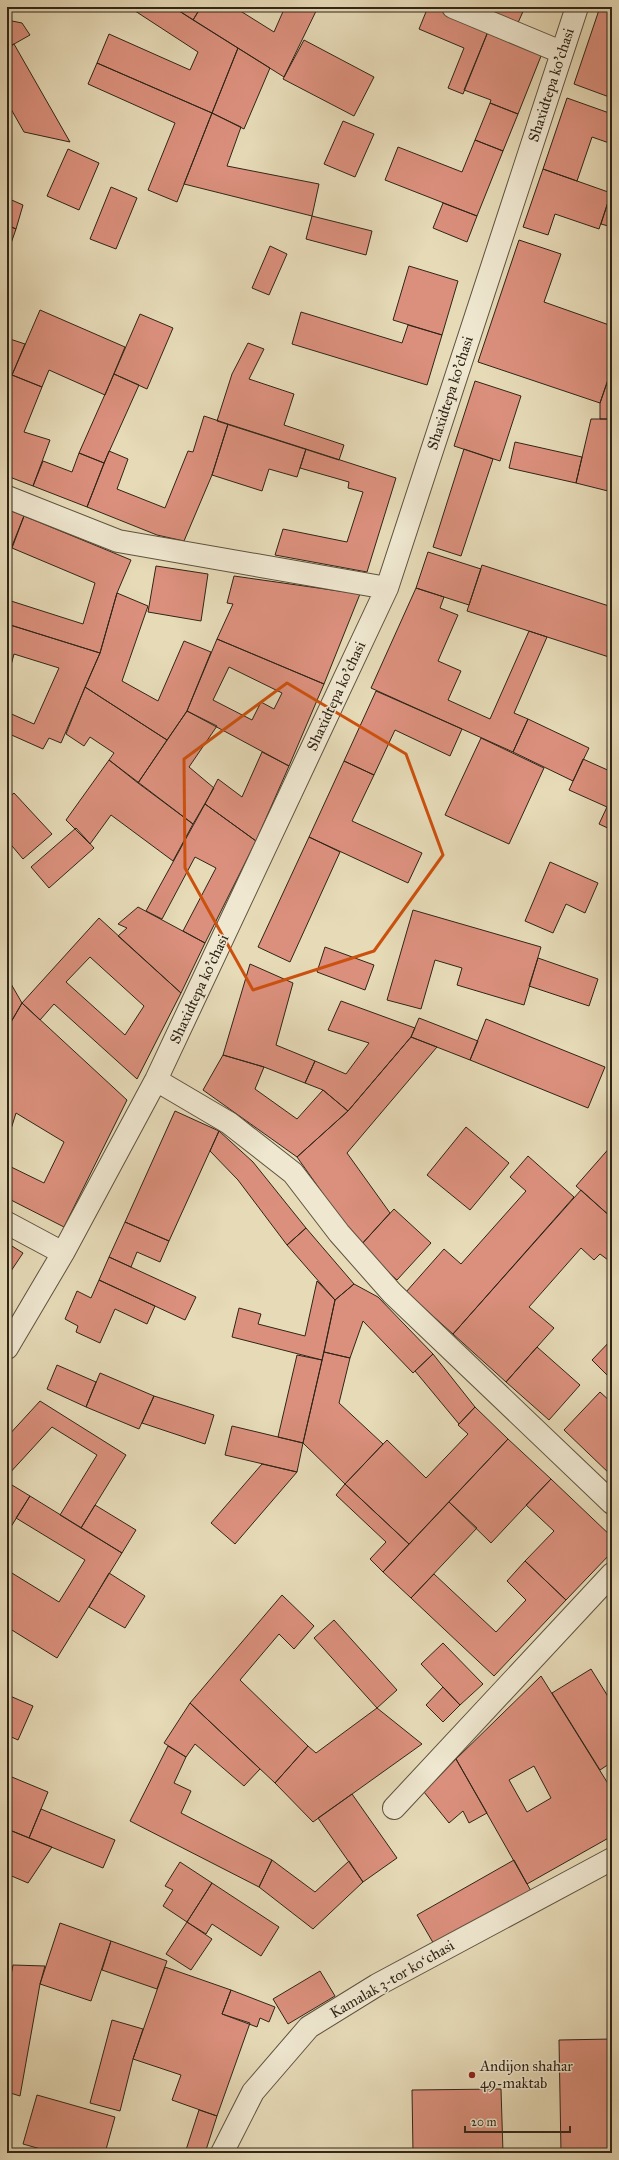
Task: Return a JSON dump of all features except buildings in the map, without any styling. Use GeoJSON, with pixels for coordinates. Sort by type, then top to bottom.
{"type":"FeatureCollection","features":[{"type":"Feature","properties":{"kind":"street"},"geometry":{"type":"LineString","coordinates":[[453,7],[561,52]]}},
{"type":"Feature","properties":{"kind":"street","name":"Shaxidtepa ko'chasi"},"geometry":{"type":"LineString","coordinates":[[7,1348],[63,1253],[156,1080],[387,588],[561,52],[577,7]]}},
{"type":"Feature","properties":{"kind":"street"},"geometry":{"type":"LineString","coordinates":[[7,497],[118,542],[387,588]]}},
{"type":"Feature","properties":{"kind":"street"},"geometry":{"type":"LineString","coordinates":[[156,1080],[229,1123],[293,1173],[339,1233],[392,1293],[612,1503]]}},
{"type":"Feature","properties":{"kind":"street"},"geometry":{"type":"LineString","coordinates":[[7,1223],[63,1253]]}},
{"type":"Feature","properties":{"kind":"street"},"geometry":{"type":"LineString","coordinates":[[394,1808],[612,1574]]}},
{"type":"Feature","properties":{"kind":"street","name":"Kamalak 3-tor koʻchasi"},"geometry":{"type":"LineString","coordinates":[[222,2153],[253,2092],[309,2027],[377,1985],[612,1859]]}},
{"type":"Feature","properties":{"kind":"highlighted area"},"geometry":{"type":"Polygon","coordinates":[[[287,683],[406,754],[443,855],[374,951],[253,990],[185,868],[184,759],[287,683]]]}},
{"type":"Feature","properties":{"kind":"place","name":"Andijon shahar 49-maktab"},"geometry":{"type":"Point","coordinates":[472,2075]}}]}
